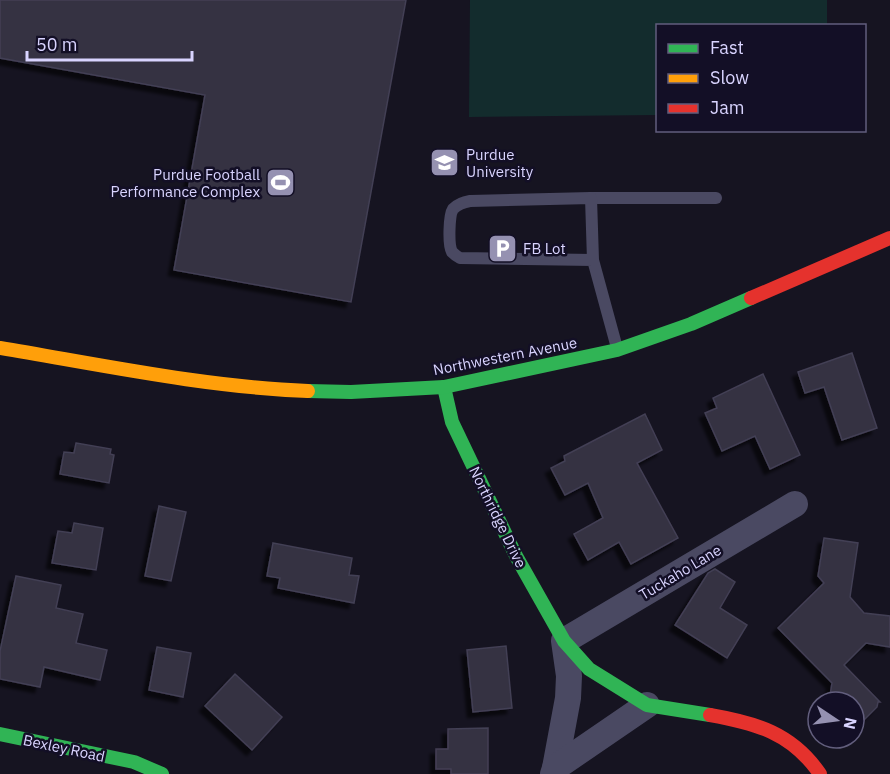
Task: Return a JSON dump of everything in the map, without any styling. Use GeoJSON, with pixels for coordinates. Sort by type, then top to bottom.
{"type":"FeatureCollection","features":[{"type":"Feature","properties":{"kind":"main road","name":"Northwestern Avenue"},"geometry":{"type":"LineString","coordinates":[[0,351],[203,382],[265,389],[351,392],[444,387],[617,350],[691,324],[890,238]]}},
{"type":"Feature","properties":{"kind":"main road","name":"Northridge Drive"},"geometry":{"type":"LineString","coordinates":[[444,387],[452,422],[516,556],[564,641],[589,669],[646,705],[732,718],[773,731],[811,761],[820,774]]}},
{"type":"Feature","properties":{"kind":"main road","name":"Bexley Road"},"geometry":{"type":"LineString","coordinates":[[0,735],[134,762],[162,774]]}},
{"type":"Feature","properties":{"kind":"street","name":"Tuckaho Lane"},"geometry":{"type":"LineString","coordinates":[[564,641],[795,504]]}},
{"type":"Feature","properties":{"kind":"street","name":"Northridge Drive"},"geometry":{"type":"LineString","coordinates":[[554,771],[568,698],[569,676],[564,641]]}},
{"type":"Feature","properties":{"kind":"street"},"geometry":{"type":"LineString","coordinates":[[554,771],[646,705]]}},
{"type":"Feature","properties":{"kind":"lane"},"geometry":{"type":"LineString","coordinates":[[591,198],[593,260],[617,350]]}},
{"type":"Feature","properties":{"kind":"lane"},"geometry":{"type":"LineString","coordinates":[[593,260],[460,258],[453,254],[450,245],[451,213],[462,203],[591,198],[716,198]]}},
{"type":"Feature","properties":{"kind":"green space"},"geometry":{"type":"Polygon","coordinates":[[[470,0],[827,0],[827,24],[656,24],[656,115],[469,117],[470,0]]]}},
{"type":"Feature","properties":{"kind":"building","name":"Purdue Football Performance Complex"},"geometry":{"type":"Polygon","coordinates":[[[0,0],[406,0],[351,302],[174,270],[205,95],[0,58],[0,0]]]}},
{"type":"Feature","properties":{"kind":"building"},"geometry":{"type":"Polygon","coordinates":[[[852,353],[877,428],[842,440],[824,387],[805,393],[798,372],[852,353]]]}},
{"type":"Feature","properties":{"kind":"building"},"geometry":{"type":"Polygon","coordinates":[[[763,374],[800,455],[770,469],[755,436],[722,451],[705,413],[717,408],[713,398],[763,374]]]}},
{"type":"Feature","properties":{"kind":"building"},"geometry":{"type":"Polygon","coordinates":[[[645,414],[662,450],[637,463],[678,538],[631,564],[619,542],[588,560],[574,534],[603,518],[588,483],[565,495],[551,468],[565,461],[564,456],[645,414]]]}},
{"type":"Feature","properties":{"kind":"building"},"geometry":{"type":"Polygon","coordinates":[[[76,443],[111,449],[110,454],[114,455],[109,483],[60,474],[64,452],[74,453],[76,443]]]}},
{"type":"Feature","properties":{"kind":"building"},"geometry":{"type":"Polygon","coordinates":[[[159,506],[186,512],[171,581],[145,576],[159,506]]]}},
{"type":"Feature","properties":{"kind":"building"},"geometry":{"type":"Polygon","coordinates":[[[74,523],[103,528],[96,570],[52,563],[58,531],[72,533],[74,523]]]}},
{"type":"Feature","properties":{"kind":"building"},"geometry":{"type":"Polygon","coordinates":[[[824,538],[858,543],[850,597],[864,613],[890,616],[890,647],[866,643],[844,665],[880,702],[866,718],[866,690],[831,690],[832,683],[778,628],[824,583],[818,576],[824,538]]]}},
{"type":"Feature","properties":{"kind":"building"},"geometry":{"type":"Polygon","coordinates":[[[273,543],[352,558],[349,575],[359,576],[354,603],[278,588],[280,578],[267,576],[273,543]]]}},
{"type":"Feature","properties":{"kind":"building"},"geometry":{"type":"Polygon","coordinates":[[[715,569],[735,582],[720,608],[747,625],[727,658],[675,625],[708,573],[715,569]]]}},
{"type":"Feature","properties":{"kind":"building"},"geometry":{"type":"Polygon","coordinates":[[[16,576],[61,585],[56,608],[83,614],[76,643],[107,650],[100,680],[44,667],[40,687],[0,679],[0,651],[16,576]]]}},
{"type":"Feature","properties":{"kind":"building"},"geometry":{"type":"Polygon","coordinates":[[[506,646],[512,708],[473,712],[467,650],[506,646]]]}},
{"type":"Feature","properties":{"kind":"building"},"geometry":{"type":"Polygon","coordinates":[[[157,647],[191,653],[183,697],[149,690],[157,647]]]}},
{"type":"Feature","properties":{"kind":"building"},"geometry":{"type":"Polygon","coordinates":[[[235,674],[282,717],[252,750],[205,706],[235,674]]]}},
{"type":"Feature","properties":{"kind":"building"},"geometry":{"type":"Polygon","coordinates":[[[488,728],[488,774],[451,774],[451,769],[436,769],[436,749],[448,749],[448,729],[488,728]]]}},
{"type":"Feature","properties":{"kind":"traffic: fast"},"geometry":{"type":"LineString","coordinates":[[308,391],[351,392],[444,387],[617,350],[691,324],[751,298]]}},
{"type":"Feature","properties":{"kind":"traffic: fast"},"geometry":{"type":"LineString","coordinates":[[444,387],[452,422],[516,556],[564,641],[589,669],[647,705],[710,715]]}},
{"type":"Feature","properties":{"kind":"traffic: fast"},"geometry":{"type":"LineString","coordinates":[[0,734],[134,762],[162,774]]}},
{"type":"Feature","properties":{"kind":"traffic: slow"},"geometry":{"type":"LineString","coordinates":[[0,348],[192,380],[308,391]]}},
{"type":"Feature","properties":{"kind":"traffic: jam"},"geometry":{"type":"LineString","coordinates":[[751,298],[890,238]]}},
{"type":"Feature","properties":{"kind":"traffic: jam"},"geometry":{"type":"LineString","coordinates":[[710,715],[758,726],[772,732],[797,749],[820,774]]}},
{"type":"Feature","properties":{"kind":"place","name":"Purdue University"},"geometry":{"type":"Point","coordinates":[445,163]}},
{"type":"Feature","properties":{"kind":"place","name":"Purdue Football Performance Complex"},"geometry":{"type":"Point","coordinates":[281,183]}},
{"type":"Feature","properties":{"kind":"place","name":"FB Lot"},"geometry":{"type":"Point","coordinates":[502,248]}}]}
